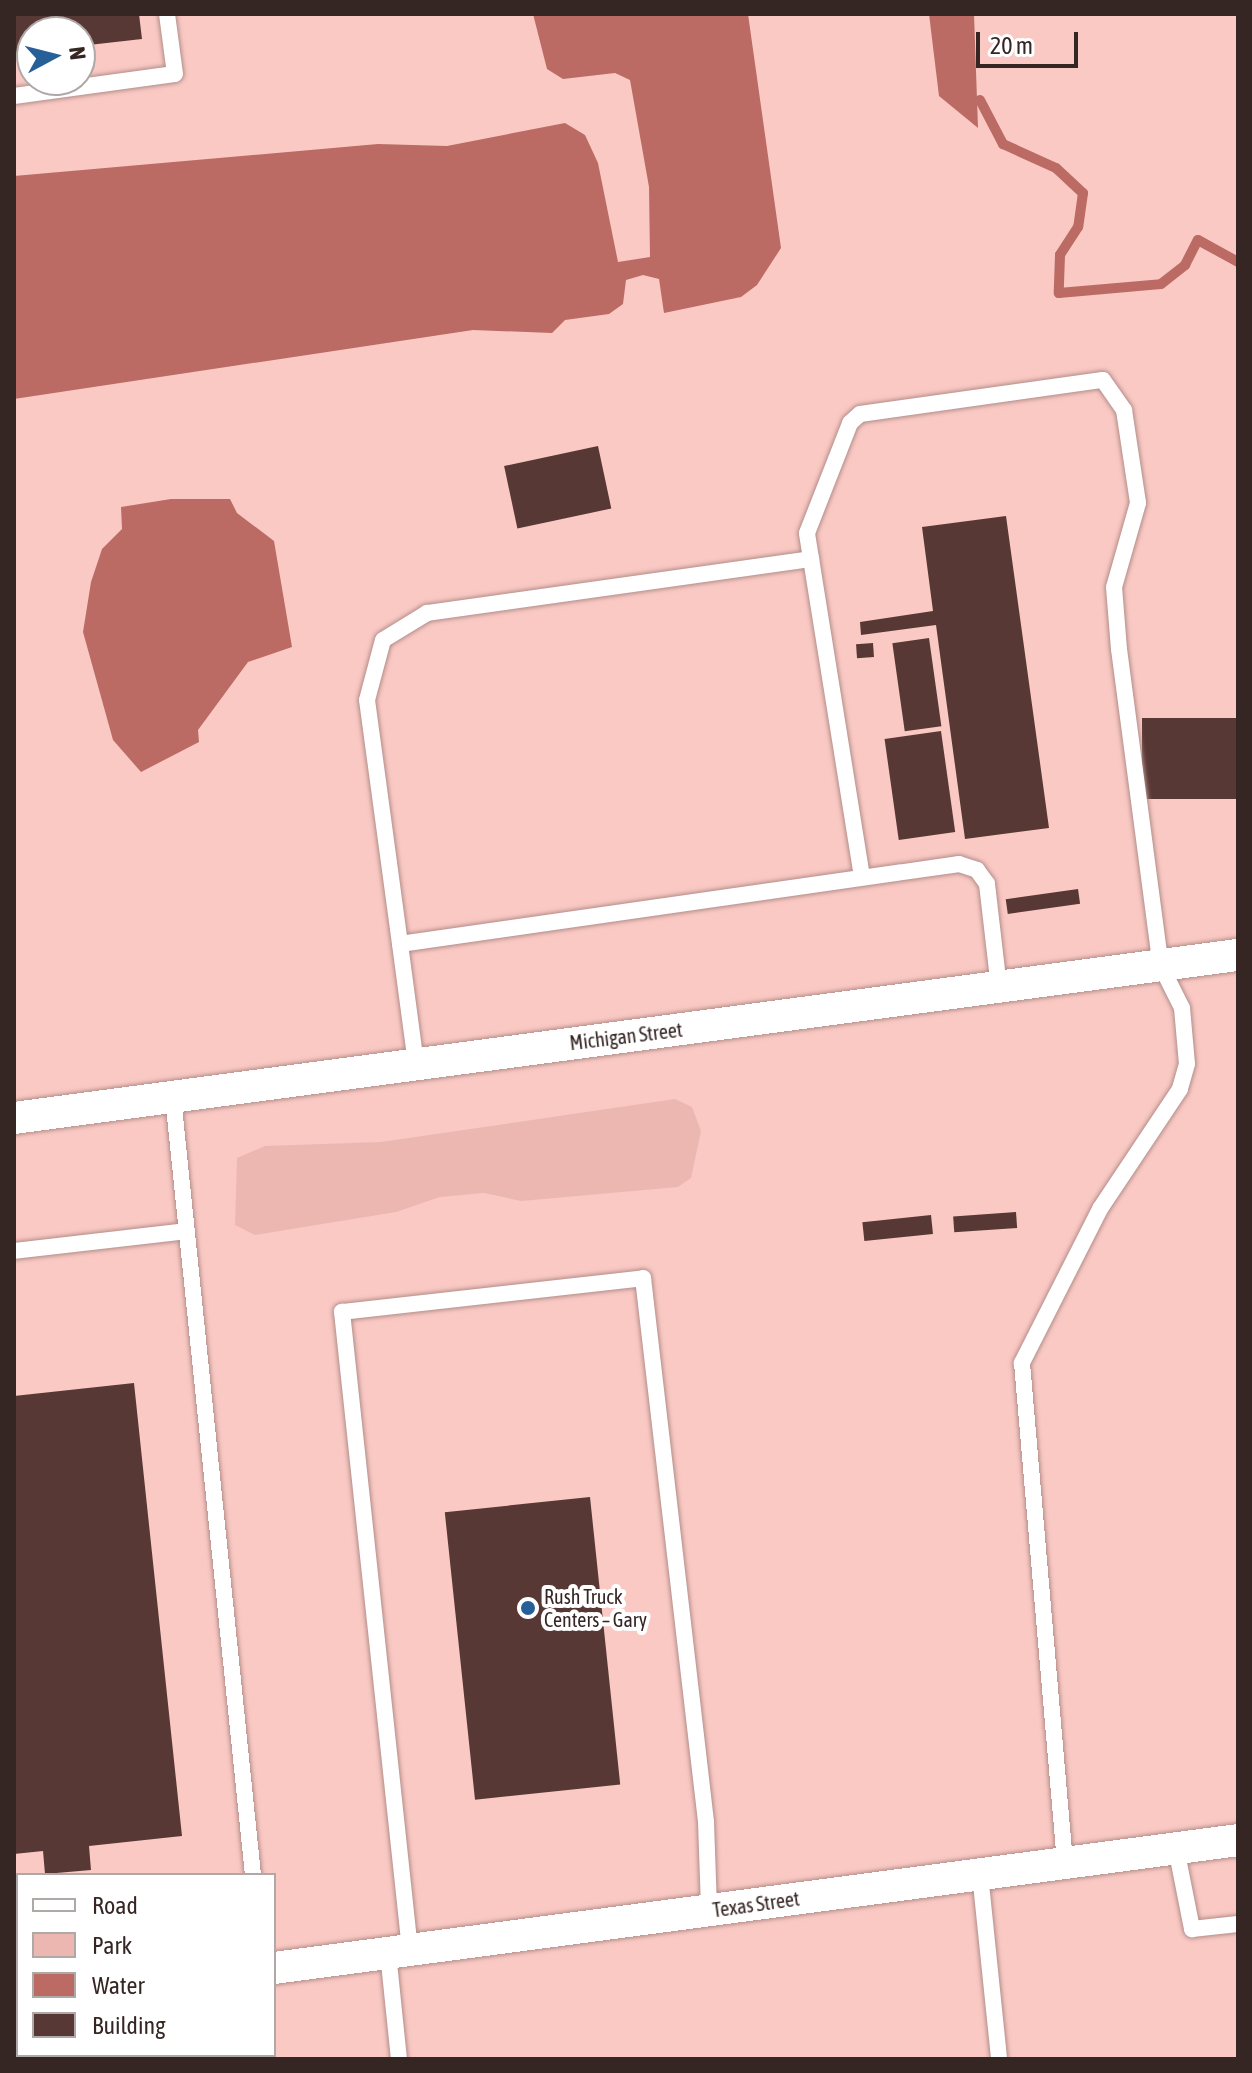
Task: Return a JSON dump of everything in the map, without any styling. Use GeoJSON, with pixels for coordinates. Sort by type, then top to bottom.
{"type":"FeatureCollection","features":[{"type":"Feature","properties":{"kind":"street","name":"Michigan Street"},"geometry":{"type":"LineString","coordinates":[[14,1118],[1238,955]]}},
{"type":"Feature","properties":{"kind":"street","name":"Texas Street"},"geometry":{"type":"LineString","coordinates":[[276,1968],[1238,1840]]}},
{"type":"Feature","properties":{"kind":"lane"},"geometry":{"type":"LineString","coordinates":[[14,96],[175,74],[167,14]]}},
{"type":"Feature","properties":{"kind":"lane"},"geometry":{"type":"LineString","coordinates":[[862,877],[807,533],[850,423],[860,414],[1103,380],[1116,394],[1138,503],[1114,587],[1119,649],[1161,966],[1182,1008],[1187,1064],[1180,1089],[1100,1209],[1022,1363],[1065,1863]]}},
{"type":"Feature","properties":{"kind":"lane"},"geometry":{"type":"LineString","coordinates":[[416,1064],[367,700],[383,640],[427,613],[811,559]]}},
{"type":"Feature","properties":{"kind":"lane"},"geometry":{"type":"LineString","coordinates":[[400,944],[959,864],[984,875],[999,988]]}},
{"type":"Feature","properties":{"kind":"lane"},"geometry":{"type":"LineString","coordinates":[[173,1097],[253,1873]]}},
{"type":"Feature","properties":{"kind":"lane"},"geometry":{"type":"LineString","coordinates":[[14,1251],[186,1231]]}},
{"type":"Feature","properties":{"kind":"lane"},"geometry":{"type":"LineString","coordinates":[[399,2059],[399,1951],[342,1312],[643,1278],[703,1799],[709,1910]]}},
{"type":"Feature","properties":{"kind":"lane"},"geometry":{"type":"LineString","coordinates":[[1176,1848],[1192,1929],[1238,1924]]}},
{"type":"Feature","properties":{"kind":"lane"},"geometry":{"type":"LineString","coordinates":[[980,1874],[999,2059]]}},
{"type":"Feature","properties":{"kind":"shaded area"},"geometry":{"type":"Polygon","coordinates":[[[14,14],[1238,14],[1238,2059],[14,2059],[14,14]]]}},
{"type":"Feature","properties":{"kind":"green space"},"geometry":{"type":"Polygon","coordinates":[[[675,1099],[692,1107],[701,1131],[691,1178],[678,1187],[521,1201],[484,1193],[440,1197],[396,1212],[255,1235],[235,1225],[237,1158],[265,1146],[381,1142],[675,1099]]]}},
{"type":"Feature","properties":{"kind":"water"},"geometry":{"type":"Polygon","coordinates":[[[533,14],[748,14],[781,248],[757,285],[741,297],[664,313],[659,279],[643,275],[626,280],[623,304],[609,314],[565,320],[552,333],[473,330],[14,399],[14,176],[378,144],[447,146],[565,123],[585,135],[598,163],[618,262],[650,257],[649,187],[630,80],[615,73],[563,79],[547,69],[533,14]]]}},
{"type":"Feature","properties":{"kind":"water"},"geometry":{"type":"Polygon","coordinates":[[[929,14],[974,14],[978,128],[939,96],[929,14]]]}},
{"type":"Feature","properties":{"kind":"water"},"geometry":{"type":"Polygon","coordinates":[[[171,499],[230,499],[237,513],[274,541],[292,647],[248,662],[198,730],[199,742],[141,772],[113,740],[83,632],[91,582],[102,549],[122,529],[121,507],[171,499]]]}},
{"type":"Feature","properties":{"kind":"building"},"geometry":{"type":"Polygon","coordinates":[[[14,14],[139,14],[142,39],[96,44],[96,16],[16,16],[14,54],[14,14]]]}},
{"type":"Feature","properties":{"kind":"building"},"geometry":{"type":"Polygon","coordinates":[[[598,446],[611,509],[517,529],[504,466],[598,446]]]}},
{"type":"Feature","properties":{"kind":"building"},"geometry":{"type":"Polygon","coordinates":[[[1006,516],[1049,828],[965,839],[936,625],[861,635],[860,622],[933,611],[922,527],[1006,516]]]}},
{"type":"Feature","properties":{"kind":"building"},"geometry":{"type":"Polygon","coordinates":[[[929,638],[941,726],[905,731],[892,643],[929,638]]]}},
{"type":"Feature","properties":{"kind":"building"},"geometry":{"type":"Polygon","coordinates":[[[873,643],[874,657],[857,658],[856,644],[873,643]]]}},
{"type":"Feature","properties":{"kind":"building"},"geometry":{"type":"Polygon","coordinates":[[[1142,718],[1238,718],[1238,799],[1142,799],[1142,718]]]}},
{"type":"Feature","properties":{"kind":"building"},"geometry":{"type":"Polygon","coordinates":[[[941,731],[955,832],[899,840],[885,739],[941,731]]]}},
{"type":"Feature","properties":{"kind":"building"},"geometry":{"type":"Polygon","coordinates":[[[1078,889],[1080,904],[1008,914],[1006,899],[1078,889]]]}},
{"type":"Feature","properties":{"kind":"building"},"geometry":{"type":"Polygon","coordinates":[[[1016,1212],[1017,1228],[954,1232],[953,1216],[1016,1212]]]}},
{"type":"Feature","properties":{"kind":"building"},"geometry":{"type":"Polygon","coordinates":[[[931,1215],[933,1234],[864,1241],[862,1222],[931,1215]]]}},
{"type":"Feature","properties":{"kind":"building"},"geometry":{"type":"Polygon","coordinates":[[[134,1383],[182,1836],[89,1846],[91,1870],[45,1873],[43,1851],[14,1854],[14,1396],[134,1383]]]}},
{"type":"Feature","properties":{"kind":"building","name":"Rush Truck Centers – Gary"},"geometry":{"type":"Polygon","coordinates":[[[590,1497],[620,1784],[475,1800],[445,1512],[590,1497]]]}},
{"type":"Feature","properties":{"kind":"waterway"},"geometry":{"type":"LineString","coordinates":[[980,100],[1003,144],[1056,168],[1083,193],[1078,227],[1060,255],[1059,293],[1161,284],[1185,265],[1198,240],[1238,262]]}},
{"type":"Feature","properties":{"kind":"place","name":"Rush Truck Centers – Gary"},"geometry":{"type":"Point","coordinates":[528,1608]}}]}
